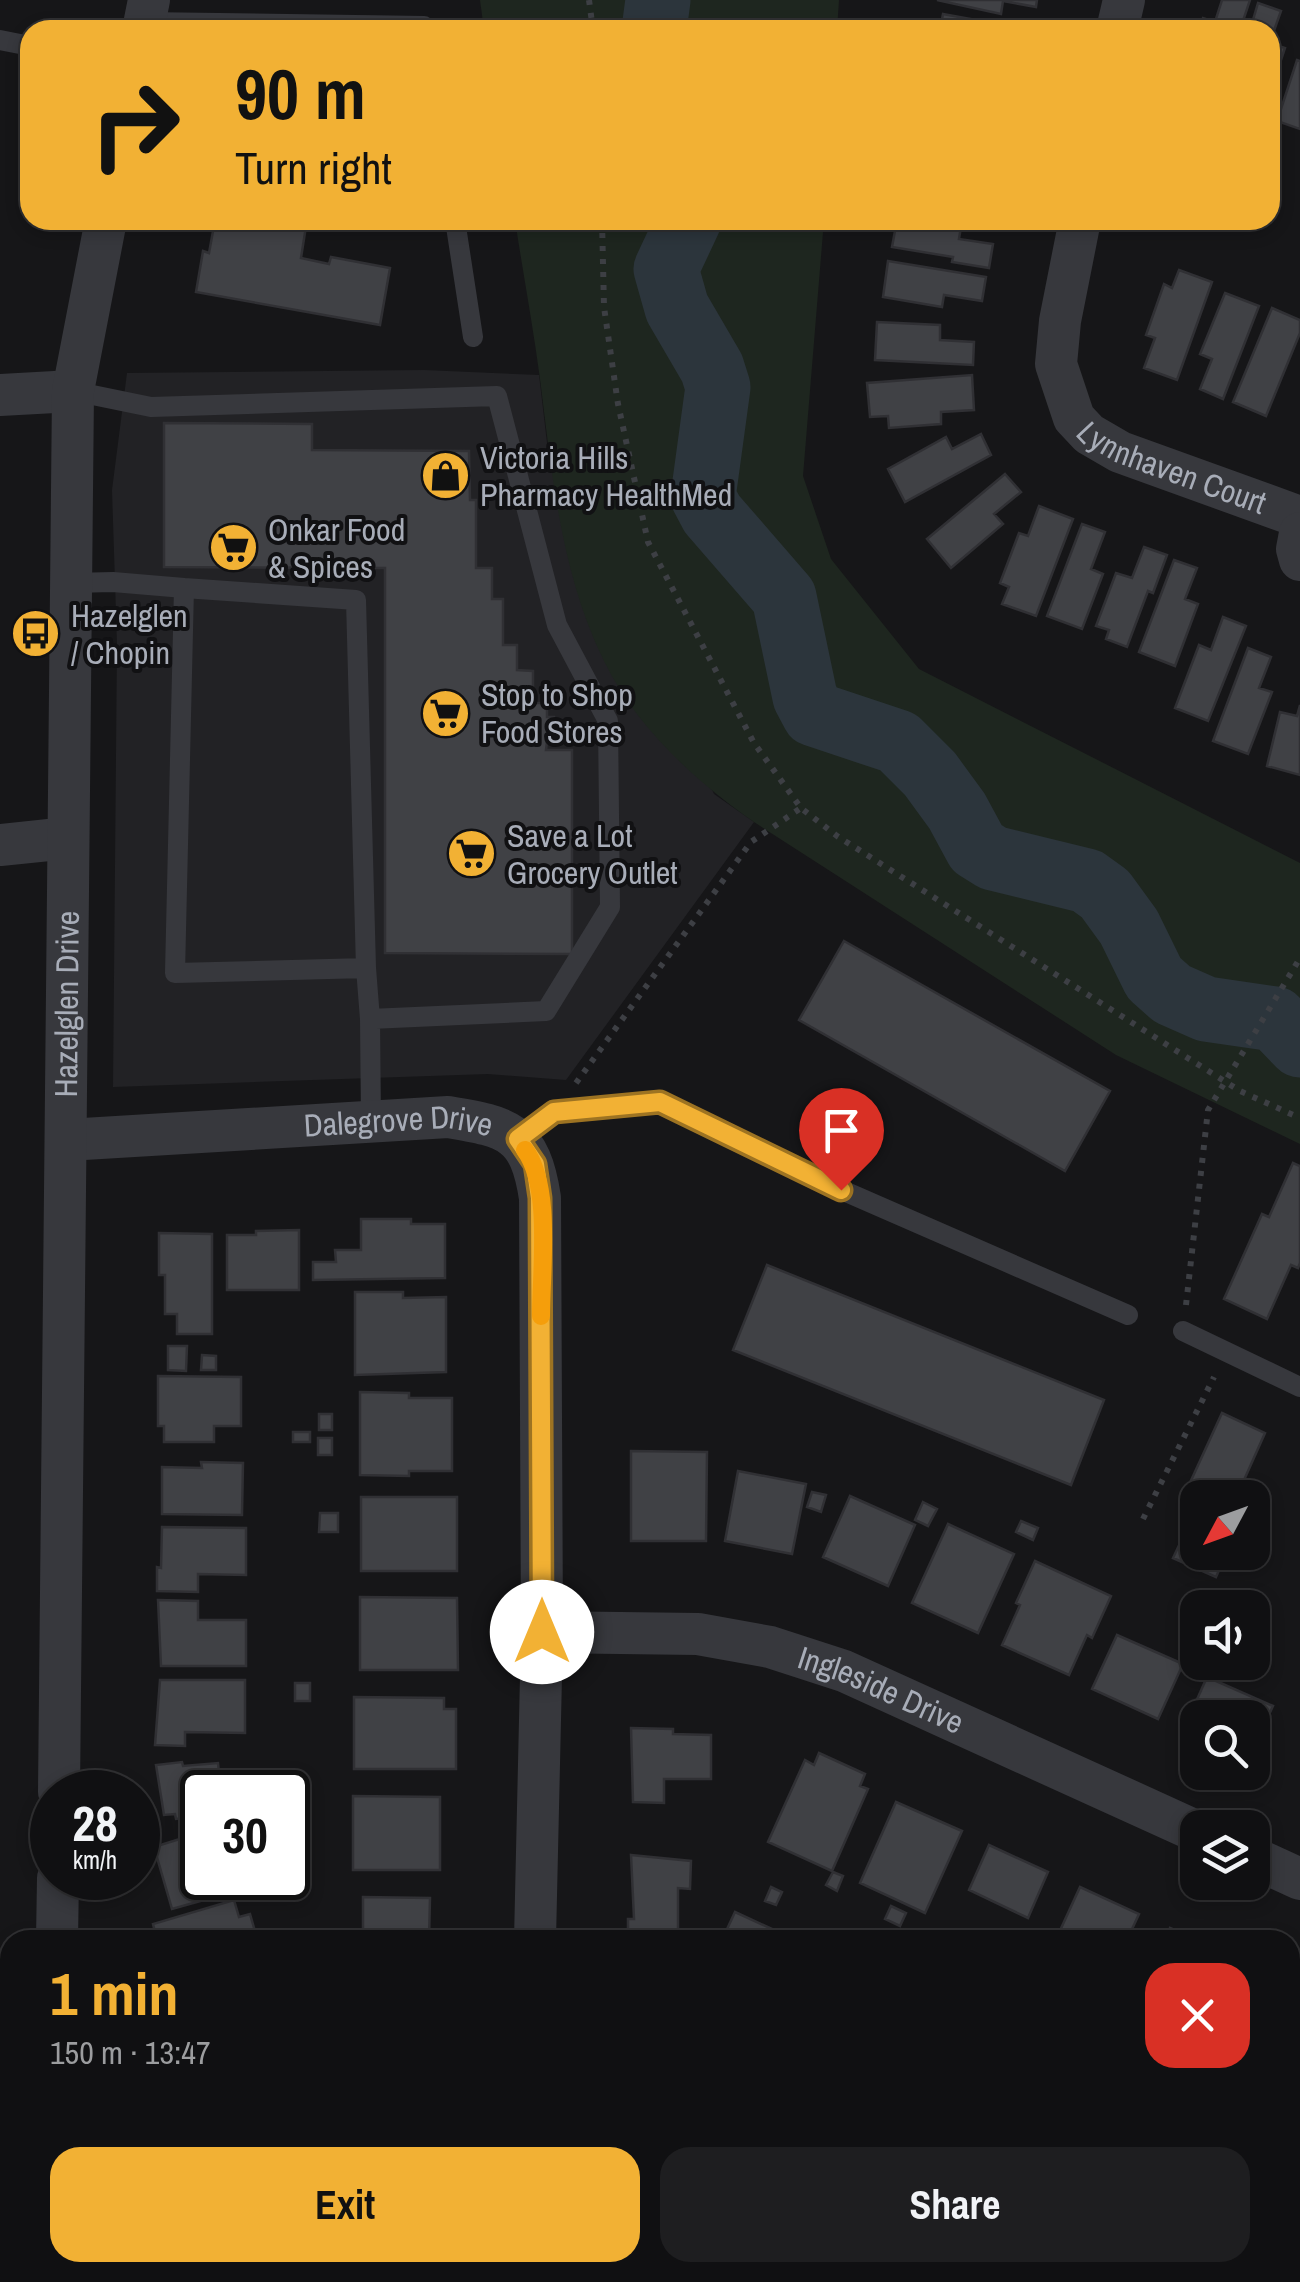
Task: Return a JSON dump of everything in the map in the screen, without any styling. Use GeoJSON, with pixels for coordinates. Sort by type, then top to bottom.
{"type":"FeatureCollection","features":[{"type":"Feature","properties":{"kind":"street","name":"Hazelglen Drive"},"geometry":{"type":"LineString","coordinates":[[59,1770],[74,391],[104,230]]}},
{"type":"Feature","properties":{"kind":"street","name":"Lynnhaven Court"},"geometry":{"type":"LineString","coordinates":[[1078,230],[1060,321],[1056,364],[1074,418],[1089,434],[1120,452],[1300,517]]}},
{"type":"Feature","properties":{"kind":"street"},"geometry":{"type":"LineString","coordinates":[[0,395],[74,391]]}},
{"type":"Feature","properties":{"kind":"street","name":"Lynnhaven Court"},"geometry":{"type":"LineString","coordinates":[[1300,533],[1300,560]]}},
{"type":"Feature","properties":{"kind":"street"},"geometry":{"type":"LineString","coordinates":[[0,845],[68,838]]}},
{"type":"Feature","properties":{"kind":"street","name":"Dalegrove Drive"},"geometry":{"type":"LineString","coordinates":[[67,1140],[448,1117],[494,1124],[518,1139],[535,1164],[540,1198],[542,1632],[535,1930]]}},
{"type":"Feature","properties":{"kind":"street","name":"Ingleside Drive"},"geometry":{"type":"LineString","coordinates":[[542,1632],[698,1634],[770,1647],[844,1671],[1180,1824]]}},
{"type":"Feature","properties":{"kind":"street"},"geometry":{"type":"LineString","coordinates":[[1270,1865],[1300,1878]]}},
{"type":"Feature","properties":{"kind":"street"},"geometry":{"type":"LineString","coordinates":[[57,1930],[58,1900]]}},
{"type":"Feature","properties":{"kind":"lane"},"geometry":{"type":"LineString","coordinates":[[145,17],[238,20]]}},
{"type":"Feature","properties":{"kind":"lane"},"geometry":{"type":"LineString","coordinates":[[457,230],[473,336]]}},
{"type":"Feature","properties":{"kind":"lane"},"geometry":{"type":"LineString","coordinates":[[74,391],[150,408],[497,396],[557,625],[608,722],[610,906],[546,1011],[370,1019]]}},
{"type":"Feature","properties":{"kind":"lane"},"geometry":{"type":"LineString","coordinates":[[71,583],[114,582],[356,600],[370,1122]]}},
{"type":"Feature","properties":{"kind":"lane"},"geometry":{"type":"LineString","coordinates":[[184,588],[175,973],[366,968]]}},
{"type":"Feature","properties":{"kind":"lane"},"geometry":{"type":"LineString","coordinates":[[518,1139],[554,1112],[660,1102],[805,1174],[1128,1314]]}},
{"type":"Feature","properties":{"kind":"lane"},"geometry":{"type":"LineString","coordinates":[[1182,1331],[1300,1387]]}},
{"type":"Feature","properties":{"kind":"path"},"geometry":{"type":"LineString","coordinates":[[602,230],[606,327],[648,542],[754,743],[802,808],[837,836],[1224,1080],[1300,1118]]}},
{"type":"Feature","properties":{"kind":"path"},"geometry":{"type":"LineString","coordinates":[[573,1087],[751,842],[802,808]]}},
{"type":"Feature","properties":{"kind":"path"},"geometry":{"type":"LineString","coordinates":[[1182,1331],[1208,1110],[1300,958]]}},
{"type":"Feature","properties":{"kind":"path"},"geometry":{"type":"LineString","coordinates":[[1144,1519],[1226,1352]]}},
{"type":"Feature","properties":{"kind":"shaded area"},"geometry":{"type":"Polygon","coordinates":[[[480,0],[839,0],[838,20],[483,20],[480,0]]]}},
{"type":"Feature","properties":{"kind":"shaded area"},"geometry":{"type":"Polygon","coordinates":[[[517,230],[823,230],[803,476],[831,559],[919,669],[1300,863],[1300,1144],[1116,1055],[754,822],[669,751],[617,685],[589,628],[568,559],[554,487],[517,230]]]}},
{"type":"Feature","properties":{"kind":"shaded area"},"geometry":{"type":"Polygon","coordinates":[[[424,370],[539,375],[547,443],[714,794],[754,822],[566,1080],[488,1074],[113,1087],[117,644],[112,490],[127,373],[424,370]]]}},
{"type":"Feature","properties":{"kind":"building"},"geometry":{"type":"Polygon","coordinates":[[[937,0],[1037,0],[1036,7],[1003,1],[1001,14],[937,0]]]}},
{"type":"Feature","properties":{"kind":"building"},"geometry":{"type":"Polygon","coordinates":[[[1222,0],[1250,0],[1243,20],[1216,20],[1222,0]]]}},
{"type":"Feature","properties":{"kind":"building"},"geometry":{"type":"Polygon","coordinates":[[[1258,3],[1281,11],[1278,20],[1253,20],[1258,3]]]}},
{"type":"Feature","properties":{"kind":"building"},"geometry":{"type":"Polygon","coordinates":[[[943,14],[976,20],[942,20],[943,14]]]}},
{"type":"Feature","properties":{"kind":"building"},"geometry":{"type":"Polygon","coordinates":[[[1297,60],[1300,61],[1300,129],[1280,122],[1297,60]]]}},
{"type":"Feature","properties":{"kind":"building"},"geometry":{"type":"Polygon","coordinates":[[[213,230],[305,230],[301,258],[329,264],[331,257],[390,268],[380,325],[196,292],[203,251],[209,253],[213,230]]]}},
{"type":"Feature","properties":{"kind":"building"},"geometry":{"type":"Polygon","coordinates":[[[895,230],[960,230],[959,239],[993,244],[989,268],[952,262],[953,257],[892,247],[895,230]]]}},
{"type":"Feature","properties":{"kind":"building"},"geometry":{"type":"Polygon","coordinates":[[[888,261],[986,277],[982,301],[944,295],[942,307],[883,297],[888,261]]]}},
{"type":"Feature","properties":{"kind":"building"},"geometry":{"type":"Polygon","coordinates":[[[1179,270],[1212,282],[1177,380],[1144,368],[1155,338],[1146,335],[1164,284],[1172,288],[1179,270]]]}},
{"type":"Feature","properties":{"kind":"building"},"geometry":{"type":"Polygon","coordinates":[[[1225,293],[1259,306],[1223,399],[1200,389],[1212,359],[1200,354],[1225,293]]]}},
{"type":"Feature","properties":{"kind":"building"},"geometry":{"type":"Polygon","coordinates":[[[1272,308],[1300,320],[1300,333],[1266,416],[1233,402],[1272,308]]]}},
{"type":"Feature","properties":{"kind":"building"},"geometry":{"type":"Polygon","coordinates":[[[877,322],[940,325],[940,340],[974,342],[973,365],[875,360],[877,322]]]}},
{"type":"Feature","properties":{"kind":"building"},"geometry":{"type":"Polygon","coordinates":[[[972,375],[974,410],[941,412],[941,424],[889,428],[888,416],[870,417],[867,383],[972,375]]]}},
{"type":"Feature","properties":{"kind":"building"},"geometry":{"type":"Polygon","coordinates":[[[164,423],[312,424],[312,450],[469,451],[470,500],[476,500],[476,568],[492,568],[492,599],[503,599],[503,645],[517,645],[517,670],[533,671],[533,703],[547,703],[547,717],[554,717],[553,742],[547,742],[546,750],[572,750],[572,954],[385,953],[385,568],[164,567],[164,423]]]}},
{"type":"Feature","properties":{"kind":"building"},"geometry":{"type":"Polygon","coordinates":[[[981,434],[991,455],[905,502],[888,469],[946,437],[952,449],[981,434]]]}},
{"type":"Feature","properties":{"kind":"building"},"geometry":{"type":"Polygon","coordinates":[[[1005,474],[1021,492],[994,514],[1003,524],[951,568],[927,539],[1005,474]]]}},
{"type":"Feature","properties":{"kind":"building"},"geometry":{"type":"Polygon","coordinates":[[[1039,506],[1073,519],[1036,616],[1002,604],[1009,587],[1000,583],[1019,533],[1028,536],[1039,506]]]}},
{"type":"Feature","properties":{"kind":"building"},"geometry":{"type":"Polygon","coordinates":[[[1082,524],[1105,532],[1091,569],[1103,574],[1082,629],[1047,616],[1082,524]]]}},
{"type":"Feature","properties":{"kind":"building"},"geometry":{"type":"Polygon","coordinates":[[[1144,547],[1167,555],[1153,593],[1148,591],[1127,647],[1106,639],[1109,630],[1096,626],[1116,573],[1132,578],[1144,547]]]}},
{"type":"Feature","properties":{"kind":"building"},"geometry":{"type":"Polygon","coordinates":[[[1174,560],[1197,568],[1185,599],[1198,604],[1175,666],[1139,652],[1174,560]]]}},
{"type":"Feature","properties":{"kind":"building"},"geometry":{"type":"Polygon","coordinates":[[[1223,617],[1246,626],[1208,721],[1175,708],[1199,645],[1211,650],[1223,617]]]}},
{"type":"Feature","properties":{"kind":"building"},"geometry":{"type":"Polygon","coordinates":[[[1248,648],[1271,657],[1259,688],[1272,692],[1248,754],[1213,741],[1248,648]]]}},
{"type":"Feature","properties":{"kind":"building"},"geometry":{"type":"Polygon","coordinates":[[[1300,705],[1300,775],[1267,766],[1280,712],[1297,716],[1300,705]]]}},
{"type":"Feature","properties":{"kind":"building"},"geometry":{"type":"Polygon","coordinates":[[[844,941],[1110,1091],[1065,1171],[799,1020],[844,941]]]}},
{"type":"Feature","properties":{"kind":"building"},"geometry":{"type":"Polygon","coordinates":[[[1293,1163],[1300,1166],[1300,1263],[1298,1268],[1291,1265],[1267,1319],[1224,1299],[1262,1214],[1269,1217],[1293,1163]]]}},
{"type":"Feature","properties":{"kind":"building"},"geometry":{"type":"Polygon","coordinates":[[[361,1219],[445,1224],[445,1278],[313,1280],[313,1262],[336,1262],[335,1250],[361,1250],[361,1219]]]}},
{"type":"Feature","properties":{"kind":"building"},"geometry":{"type":"Polygon","coordinates":[[[299,1230],[299,1290],[227,1290],[227,1235],[299,1230]]]}},
{"type":"Feature","properties":{"kind":"building"},"geometry":{"type":"Polygon","coordinates":[[[159,1233],[212,1234],[212,1334],[177,1334],[177,1314],[165,1314],[165,1275],[159,1275],[159,1233]]]}},
{"type":"Feature","properties":{"kind":"building"},"geometry":{"type":"Polygon","coordinates":[[[767,1265],[1104,1400],[1071,1485],[733,1350],[767,1265]]]}},
{"type":"Feature","properties":{"kind":"building"},"geometry":{"type":"Polygon","coordinates":[[[355,1292],[403,1292],[403,1298],[446,1297],[446,1372],[355,1375],[355,1292]]]}},
{"type":"Feature","properties":{"kind":"building"},"geometry":{"type":"Polygon","coordinates":[[[168,1346],[187,1346],[186,1371],[168,1370],[168,1346]]]}},
{"type":"Feature","properties":{"kind":"building"},"geometry":{"type":"Polygon","coordinates":[[[202,1355],[216,1356],[216,1370],[201,1370],[202,1355]]]}},
{"type":"Feature","properties":{"kind":"building"},"geometry":{"type":"Polygon","coordinates":[[[158,1376],[241,1377],[241,1426],[214,1426],[214,1442],[164,1442],[164,1426],[158,1426],[158,1376]]]}},
{"type":"Feature","properties":{"kind":"building"},"geometry":{"type":"Polygon","coordinates":[[[360,1392],[452,1398],[452,1471],[409,1471],[409,1476],[360,1475],[360,1392]]]}},
{"type":"Feature","properties":{"kind":"building"},"geometry":{"type":"Polygon","coordinates":[[[1222,1413],[1265,1433],[1244,1480],[1191,1480],[1222,1413]]]}},
{"type":"Feature","properties":{"kind":"building"},"geometry":{"type":"Polygon","coordinates":[[[319,1414],[332,1414],[332,1430],[319,1430],[319,1414]]]}},
{"type":"Feature","properties":{"kind":"building"},"geometry":{"type":"Polygon","coordinates":[[[293,1432],[310,1432],[310,1442],[293,1442],[293,1432]]]}},
{"type":"Feature","properties":{"kind":"building"},"geometry":{"type":"Polygon","coordinates":[[[318,1438],[332,1438],[332,1455],[318,1455],[318,1438]]]}},
{"type":"Feature","properties":{"kind":"building"},"geometry":{"type":"Polygon","coordinates":[[[631,1451],[707,1452],[706,1541],[631,1541],[631,1451]]]}},
{"type":"Feature","properties":{"kind":"building"},"geometry":{"type":"Polygon","coordinates":[[[201,1462],[243,1463],[242,1515],[162,1514],[162,1467],[202,1468],[201,1462]]]}},
{"type":"Feature","properties":{"kind":"building"},"geometry":{"type":"Polygon","coordinates":[[[738,1471],[806,1484],[792,1554],[725,1541],[738,1471]]]}},
{"type":"Feature","properties":{"kind":"building"},"geometry":{"type":"Polygon","coordinates":[[[812,1492],[826,1495],[821,1512],[807,1507],[812,1492]]]}},
{"type":"Feature","properties":{"kind":"building"},"geometry":{"type":"Polygon","coordinates":[[[850,1496],[915,1525],[888,1586],[823,1557],[850,1496]]]}},
{"type":"Feature","properties":{"kind":"building"},"geometry":{"type":"Polygon","coordinates":[[[361,1497],[457,1497],[457,1571],[361,1571],[361,1497]]]}},
{"type":"Feature","properties":{"kind":"building"},"geometry":{"type":"Polygon","coordinates":[[[923,1502],[937,1509],[928,1526],[915,1520],[923,1502]]]}},
{"type":"Feature","properties":{"kind":"building"},"geometry":{"type":"Polygon","coordinates":[[[320,1513],[338,1513],[338,1532],[319,1532],[320,1513]]]}},
{"type":"Feature","properties":{"kind":"building"},"geometry":{"type":"Polygon","coordinates":[[[1021,1521],[1038,1528],[1033,1540],[1016,1532],[1021,1521]]]}},
{"type":"Feature","properties":{"kind":"building"},"geometry":{"type":"Polygon","coordinates":[[[948,1524],[1014,1554],[978,1633],[912,1603],[948,1524]]]}},
{"type":"Feature","properties":{"kind":"building"},"geometry":{"type":"Polygon","coordinates":[[[162,1527],[246,1528],[246,1575],[198,1574],[198,1592],[157,1591],[162,1527]]]}},
{"type":"Feature","properties":{"kind":"building"},"geometry":{"type":"Polygon","coordinates":[[[1180,1543],[1180,1561],[1173,1558],[1180,1543]]]}},
{"type":"Feature","properties":{"kind":"building"},"geometry":{"type":"Polygon","coordinates":[[[1035,1561],[1111,1596],[1069,1675],[1002,1645],[1035,1561]]]}},
{"type":"Feature","properties":{"kind":"building"},"geometry":{"type":"Polygon","coordinates":[[[1200,1570],[1219,1570],[1216,1577],[1200,1570]]]}},
{"type":"Feature","properties":{"kind":"building"},"geometry":{"type":"Polygon","coordinates":[[[360,1597],[457,1598],[458,1670],[360,1670],[360,1597]]]}},
{"type":"Feature","properties":{"kind":"building"},"geometry":{"type":"Polygon","coordinates":[[[158,1600],[198,1601],[198,1620],[246,1620],[246,1666],[161,1666],[158,1600]]]}},
{"type":"Feature","properties":{"kind":"building"},"geometry":{"type":"Polygon","coordinates":[[[1117,1635],[1180,1663],[1158,1719],[1092,1689],[1117,1635]]]}},
{"type":"Feature","properties":{"kind":"building"},"geometry":{"type":"Polygon","coordinates":[[[160,1680],[245,1680],[245,1733],[185,1732],[185,1746],[155,1745],[160,1680]]]}},
{"type":"Feature","properties":{"kind":"building"},"geometry":{"type":"Polygon","coordinates":[[[1206,1680],[1214,1680],[1259,1700],[1197,1700],[1206,1680]]]}},
{"type":"Feature","properties":{"kind":"building"},"geometry":{"type":"Polygon","coordinates":[[[295,1683],[310,1683],[310,1701],[295,1701],[295,1683]]]}},
{"type":"Feature","properties":{"kind":"building"},"geometry":{"type":"Polygon","coordinates":[[[354,1697],[444,1698],[444,1709],[456,1709],[456,1769],[354,1769],[354,1697]]]}},
{"type":"Feature","properties":{"kind":"building"},"geometry":{"type":"Polygon","coordinates":[[[631,1728],[711,1735],[711,1779],[664,1779],[664,1803],[633,1802],[631,1728]]]}},
{"type":"Feature","properties":{"kind":"building"},"geometry":{"type":"Polygon","coordinates":[[[819,1753],[865,1774],[860,1786],[868,1789],[832,1871],[768,1842],[805,1760],[814,1765],[819,1753]]]}},
{"type":"Feature","properties":{"kind":"building"},"geometry":{"type":"Polygon","coordinates":[[[218,1763],[219,1770],[180,1770],[180,1819],[176,1819],[175,1814],[164,1815],[160,1770],[156,1765],[218,1763]]]}},
{"type":"Feature","properties":{"kind":"building"},"geometry":{"type":"Polygon","coordinates":[[[353,1796],[440,1797],[440,1870],[353,1870],[353,1796]]]}},
{"type":"Feature","properties":{"kind":"building"},"geometry":{"type":"Polygon","coordinates":[[[896,1802],[962,1831],[925,1913],[860,1883],[896,1802]]]}},
{"type":"Feature","properties":{"kind":"building"},"geometry":{"type":"Polygon","coordinates":[[[180,1839],[180,1900],[204,1900],[172,1909],[160,1868],[160,1845],[180,1839]]]}},
{"type":"Feature","properties":{"kind":"building"},"geometry":{"type":"Polygon","coordinates":[[[989,1845],[1048,1872],[1028,1918],[969,1890],[989,1845]]]}},
{"type":"Feature","properties":{"kind":"building"},"geometry":{"type":"Polygon","coordinates":[[[631,1855],[691,1861],[690,1889],[678,1888],[678,1930],[628,1930],[628,1919],[634,1919],[631,1855]]]}},
{"type":"Feature","properties":{"kind":"building"},"geometry":{"type":"Polygon","coordinates":[[[833,1872],[843,1876],[837,1891],[826,1885],[833,1872]]]}},
{"type":"Feature","properties":{"kind":"building"},"geometry":{"type":"Polygon","coordinates":[[[771,1887],[782,1892],[776,1905],[765,1901],[771,1887]]]}},
{"type":"Feature","properties":{"kind":"building"},"geometry":{"type":"Polygon","coordinates":[[[1080,1887],[1139,1914],[1132,1930],[1060,1930],[1080,1887]]]}},
{"type":"Feature","properties":{"kind":"building"},"geometry":{"type":"Polygon","coordinates":[[[363,1897],[430,1898],[429,1930],[363,1930],[363,1897]]]}},
{"type":"Feature","properties":{"kind":"building"},"geometry":{"type":"Polygon","coordinates":[[[234,1900],[239,1917],[250,1914],[254,1928],[247,1930],[154,1930],[153,1924],[234,1900]]]}},
{"type":"Feature","properties":{"kind":"building"},"geometry":{"type":"Polygon","coordinates":[[[891,1906],[906,1913],[900,1926],[885,1919],[891,1906]]]}},
{"type":"Feature","properties":{"kind":"building"},"geometry":{"type":"Polygon","coordinates":[[[735,1912],[774,1930],[727,1930],[735,1912]]]}},
{"type":"Feature","properties":{"kind":"waterway"},"geometry":{"type":"LineString","coordinates":[[655,20],[658,0]]}},
{"type":"Feature","properties":{"kind":"waterway"},"geometry":{"type":"LineString","coordinates":[[684,230],[666,269],[677,308],[712,368],[718,387],[703,497],[712,514],[784,597],[805,697],[814,714],[898,742],[930,774],[977,848],[993,858],[1087,881],[1105,894],[1129,927],[1154,978],[1172,994],[1206,1009],[1275,1019],[1300,1045]]}},
{"type":"Feature","properties":{"kind":"slow traffic"},"geometry":{"type":"LineString","coordinates":[[525,1150],[535,1164],[540,1198],[541,1316]]}},
{"type":"Feature","properties":{"kind":"place","name":"Victoria Hills Pharmacy HealthMed"},"geometry":{"type":"Point","coordinates":[445,476]}},
{"type":"Feature","properties":{"kind":"place","name":"Onkar Food & Spices"},"geometry":{"type":"Point","coordinates":[233,548]}},
{"type":"Feature","properties":{"kind":"place","name":"Hazelglen / Chopin"},"geometry":{"type":"Point","coordinates":[36,634]}},
{"type":"Feature","properties":{"kind":"place","name":"Stop to Shop Food Stores"},"geometry":{"type":"Point","coordinates":[446,713]}},
{"type":"Feature","properties":{"kind":"place","name":"Save a Lot Grocery Outlet"},"geometry":{"type":"Point","coordinates":[472,854]}},
{"type":"Feature","properties":{"kind":"route"},"geometry":{"type":"LineString","coordinates":[[542,1632],[540,1198],[535,1164],[518,1139],[554,1112],[660,1102],[841,1190]]}}]}
